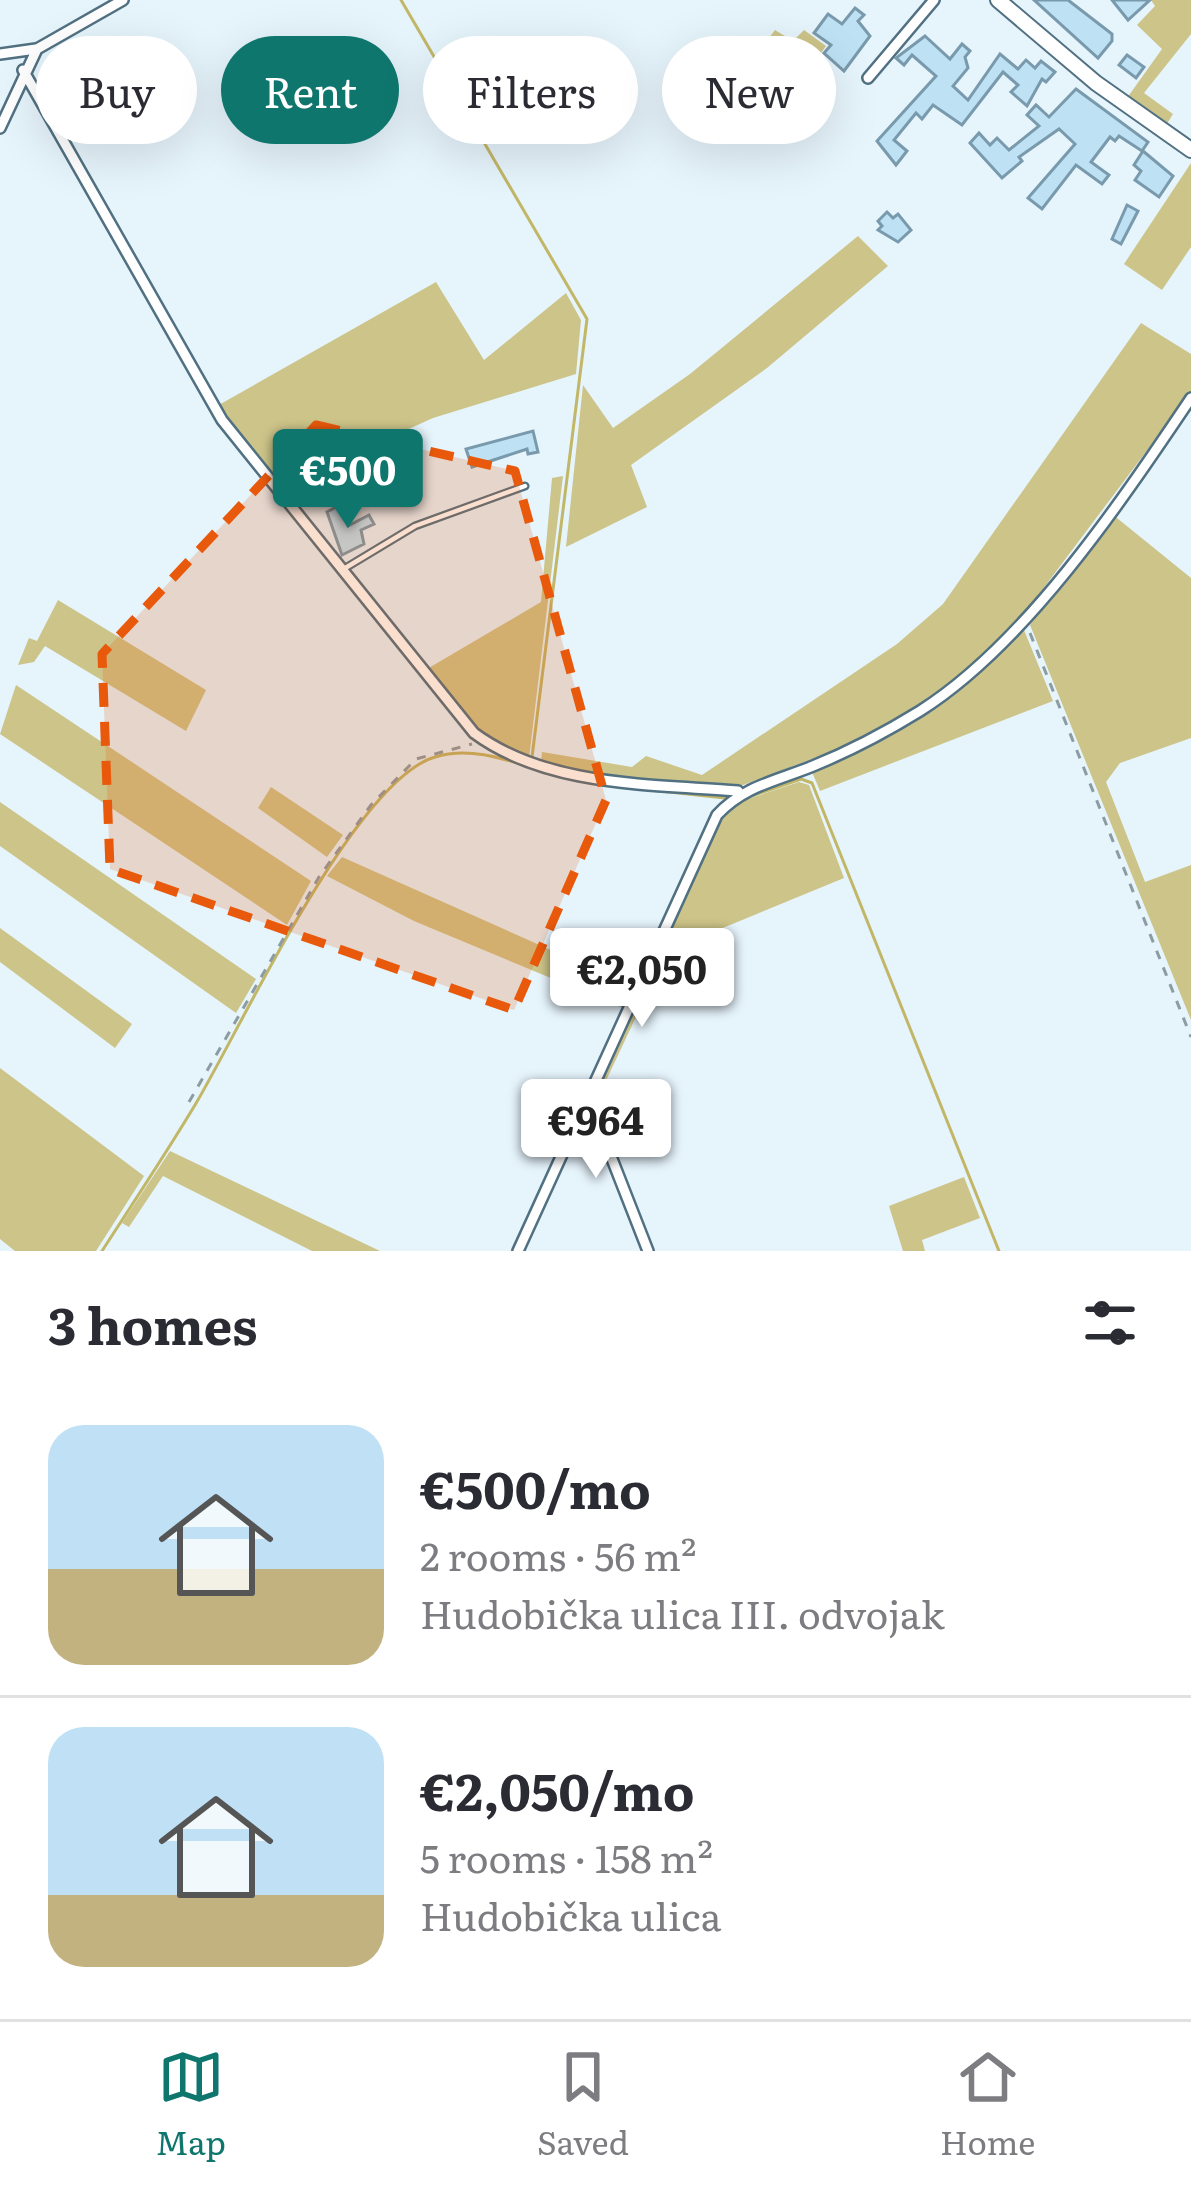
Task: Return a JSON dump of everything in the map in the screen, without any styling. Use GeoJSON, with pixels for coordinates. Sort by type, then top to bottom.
{"type":"FeatureCollection","features":[{"type":"Feature","properties":{"kind":"main road"},"geometry":{"type":"LineString","coordinates":[[1003,1],[1096,83],[1191,150]]}},
{"type":"Feature","properties":{"kind":"street"},"geometry":{"type":"LineString","coordinates":[[61,36],[123,0]]}},
{"type":"Feature","properties":{"kind":"street"},"geometry":{"type":"LineString","coordinates":[[868,78],[934,0]]}},
{"type":"Feature","properties":{"kind":"street"},"geometry":{"type":"LineString","coordinates":[[0,54],[36,49]]}},
{"type":"Feature","properties":{"kind":"street"},"geometry":{"type":"LineString","coordinates":[[0,128],[23,70],[36,52]]}},
{"type":"Feature","properties":{"kind":"street"},"geometry":{"type":"LineString","coordinates":[[23,70],[202,389],[341,570],[486,742],[569,773],[738,791],[812,766],[886,730],[959,682],[1024,620],[1191,398]]}},
{"type":"Feature","properties":{"kind":"street"},"geometry":{"type":"LineString","coordinates":[[518,1251],[706,831],[738,791]]}},
{"type":"Feature","properties":{"kind":"street"},"geometry":{"type":"LineString","coordinates":[[587,1095],[648,1251]]}},
{"type":"Feature","properties":{"kind":"lane"},"geometry":{"type":"LineString","coordinates":[[341,570],[415,526],[525,486]]}},
{"type":"Feature","properties":{"kind":"path"},"geometry":{"type":"LineString","coordinates":[[1024,620],[1191,1037]]}},
{"type":"Feature","properties":{"kind":"path"},"geometry":{"type":"LineString","coordinates":[[189,1102],[330,858],[393,778],[432,752],[486,742]]}},
{"type":"Feature","properties":{"kind":"highlighted area"},"geometry":{"type":"Polygon","coordinates":[[[316,425],[515,471],[606,800],[514,1010],[110,869],[102,654],[316,425]]]}},
{"type":"Feature","properties":{"kind":"shaded area"},"geometry":{"type":"Polygon","coordinates":[[[1151,0],[1191,0],[1191,34],[1144,93],[1173,114],[1165,127],[1127,98],[1162,49],[1137,25],[1155,6],[1151,0]]]}},
{"type":"Feature","properties":{"kind":"shaded area"},"geometry":{"type":"Polygon","coordinates":[[[1191,163],[1191,247],[1162,290],[1124,264],[1191,163]]]}},
{"type":"Feature","properties":{"kind":"shaded area"},"geometry":{"type":"Polygon","coordinates":[[[858,236],[888,266],[767,368],[631,465],[647,507],[566,547],[583,385],[613,428],[690,374],[858,236]]]}},
{"type":"Feature","properties":{"kind":"shaded area"},"geometry":{"type":"Polygon","coordinates":[[[436,282],[484,360],[566,293],[581,320],[576,374],[433,418],[279,488],[217,406],[436,282]]]}},
{"type":"Feature","properties":{"kind":"shaded area"},"geometry":{"type":"Polygon","coordinates":[[[1141,323],[1191,354],[1191,392],[1021,618],[958,679],[867,738],[738,787],[601,775],[541,762],[542,752],[632,767],[646,756],[702,775],[897,644],[943,604],[1141,323]]]}},
{"type":"Feature","properties":{"kind":"shaded area"},"geometry":{"type":"Polygon","coordinates":[[[563,476],[529,758],[475,729],[427,669],[541,602],[552,478],[563,476]]]}},
{"type":"Feature","properties":{"kind":"shaded area"},"geometry":{"type":"Polygon","coordinates":[[[1112,514],[1191,578],[1191,738],[1120,763],[1106,782],[1145,882],[1191,865],[1191,1020],[1030,625],[1112,514]]]}},
{"type":"Feature","properties":{"kind":"shaded area"},"geometry":{"type":"Polygon","coordinates":[[[58,600],[206,690],[186,731],[45,646],[34,662],[18,665],[29,638],[37,641],[58,600]]]}},
{"type":"Feature","properties":{"kind":"shaded area"},"geometry":{"type":"Polygon","coordinates":[[[1024,630],[1053,701],[820,791],[812,772],[923,709],[1024,630]]]}},
{"type":"Feature","properties":{"kind":"shaded area"},"geometry":{"type":"Polygon","coordinates":[[[16,685],[311,881],[287,925],[0,734],[16,685]]]}},
{"type":"Feature","properties":{"kind":"shaded area"},"geometry":{"type":"Polygon","coordinates":[[[799,782],[809,785],[844,878],[667,951],[595,1104],[593,1096],[720,817],[733,804],[799,782]]]}},
{"type":"Feature","properties":{"kind":"shaded area"},"geometry":{"type":"Polygon","coordinates":[[[271,787],[343,835],[327,857],[258,808],[271,787]]]}},
{"type":"Feature","properties":{"kind":"shaded area"},"geometry":{"type":"Polygon","coordinates":[[[0,802],[256,979],[236,1013],[0,846],[0,802]]]}},
{"type":"Feature","properties":{"kind":"shaded area"},"geometry":{"type":"Polygon","coordinates":[[[342,857],[634,987],[623,1008],[414,921],[327,876],[342,857]]]}},
{"type":"Feature","properties":{"kind":"shaded area"},"geometry":{"type":"Polygon","coordinates":[[[0,928],[132,1024],[115,1048],[0,962],[0,928]]]}},
{"type":"Feature","properties":{"kind":"shaded area"},"geometry":{"type":"Polygon","coordinates":[[[0,1068],[144,1176],[96,1251],[15,1251],[0,1239],[0,1068]]]}},
{"type":"Feature","properties":{"kind":"shaded area"},"geometry":{"type":"Polygon","coordinates":[[[170,1151],[380,1251],[312,1251],[163,1176],[129,1227],[122,1223],[170,1151]]]}},
{"type":"Feature","properties":{"kind":"shaded area"},"geometry":{"type":"Polygon","coordinates":[[[964,1177],[980,1218],[922,1240],[925,1251],[903,1251],[889,1206],[964,1177]]]}},
{"type":"Feature","properties":{"kind":"building"},"geometry":{"type":"Polygon","coordinates":[[[1034,0],[1068,0],[1112,34],[1112,41],[1098,58],[1034,0]]]}},
{"type":"Feature","properties":{"kind":"building"},"geometry":{"type":"Polygon","coordinates":[[[1112,0],[1150,0],[1128,20],[1112,0]]]}},
{"type":"Feature","properties":{"kind":"building"},"geometry":{"type":"Polygon","coordinates":[[[855,8],[864,15],[858,21],[870,36],[844,71],[836,64],[836,36],[814,33],[828,14],[842,24],[855,8]]]}},
{"type":"Feature","properties":{"kind":"building"},"geometry":{"type":"Polygon","coordinates":[[[925,36],[950,59],[962,44],[970,51],[965,57],[968,68],[953,86],[968,100],[1000,54],[1018,69],[1026,60],[1035,68],[1041,61],[1055,72],[1046,82],[1042,79],[1027,106],[1011,92],[1018,85],[1003,72],[962,125],[933,105],[922,119],[916,113],[894,140],[907,151],[896,165],[877,141],[936,76],[912,55],[904,65],[896,58],[925,36]]]}},
{"type":"Feature","properties":{"kind":"building"},"geometry":{"type":"Polygon","coordinates":[[[1127,55],[1144,67],[1136,78],[1119,65],[1127,55]]]}},
{"type":"Feature","properties":{"kind":"building"},"geometry":{"type":"Polygon","coordinates":[[[1076,89],[1148,142],[1142,151],[1119,136],[1115,141],[1110,137],[1091,162],[1109,175],[1102,184],[1076,165],[1042,209],[1028,198],[1075,144],[1059,129],[1019,157],[1022,161],[1002,178],[970,143],[979,133],[990,145],[997,138],[1009,150],[1039,126],[1027,115],[1036,105],[1049,117],[1076,89]]]}},
{"type":"Feature","properties":{"kind":"building"},"geometry":{"type":"Polygon","coordinates":[[[1143,151],[1173,176],[1159,197],[1135,180],[1141,171],[1134,165],[1143,151]]]}},
{"type":"Feature","properties":{"kind":"building"},"geometry":{"type":"Polygon","coordinates":[[[1127,205],[1138,211],[1121,244],[1112,239],[1127,205]]]}},
{"type":"Feature","properties":{"kind":"building"},"geometry":{"type":"Polygon","coordinates":[[[887,212],[893,218],[898,214],[911,230],[898,242],[878,230],[882,226],[878,221],[887,212]]]}},
{"type":"Feature","properties":{"kind":"building"},"geometry":{"type":"Polygon","coordinates":[[[533,431],[538,452],[528,454],[527,449],[472,467],[466,449],[533,431]]]}},
{"type":"Feature","properties":{"kind":"building"},"geometry":{"type":"Polygon","coordinates":[[[338,506],[348,526],[369,515],[374,524],[361,530],[364,544],[342,555],[327,512],[338,506]]]}},
{"type":"Feature","properties":{"kind":"waterway"},"geometry":{"type":"LineString","coordinates":[[401,0],[587,319],[532,757]]}},
{"type":"Feature","properties":{"kind":"waterway"},"geometry":{"type":"LineString","coordinates":[[102,1251],[195,1105],[336,857],[403,776],[435,757],[471,753],[578,780]]}},
{"type":"Feature","properties":{"kind":"waterway"},"geometry":{"type":"LineString","coordinates":[[743,799],[801,779],[812,783],[999,1251]]}},
{"type":"Feature","properties":{"kind":"waterway"},"geometry":{"type":"LineString","coordinates":[[641,789],[725,798]]}}]}
